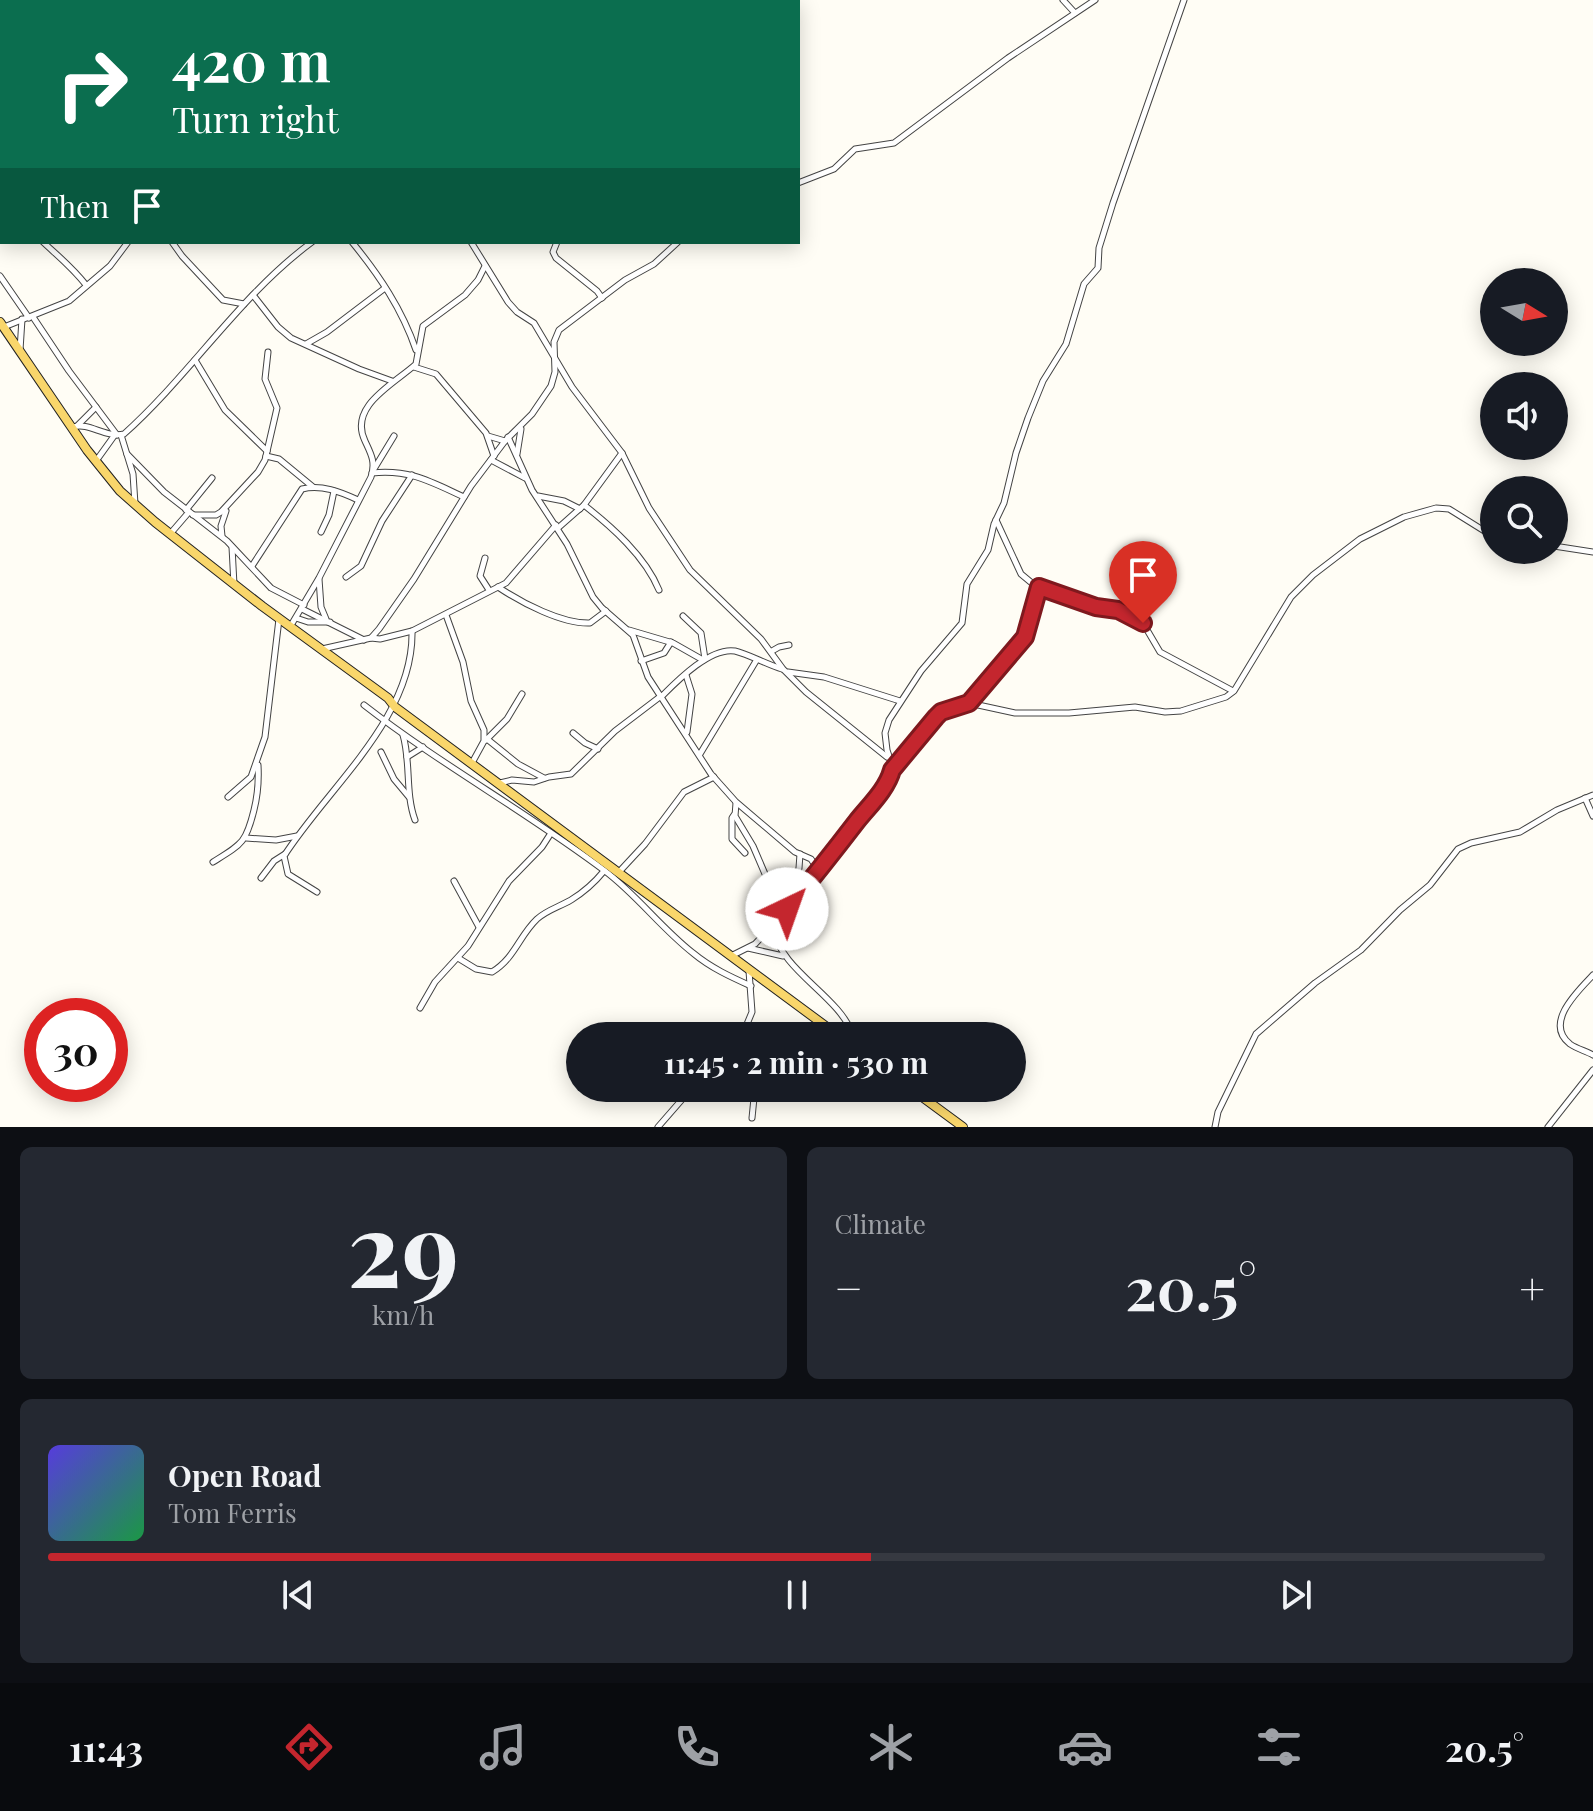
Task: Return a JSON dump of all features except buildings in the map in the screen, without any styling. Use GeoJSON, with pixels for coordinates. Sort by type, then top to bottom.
{"type":"FeatureCollection","features":[{"type":"Feature","properties":{"kind":"main road"},"geometry":{"type":"LineString","coordinates":[[2,325],[75,426],[96,461],[135,504],[170,534],[388,698],[395,707],[820,1022]]}},
{"type":"Feature","properties":{"kind":"main road"},"geometry":{"type":"LineString","coordinates":[[927,1102],[956,1125]]}},
{"type":"Feature","properties":{"kind":"street"},"geometry":{"type":"LineString","coordinates":[[1063,0],[1075,13]]}},
{"type":"Feature","properties":{"kind":"street"},"geometry":{"type":"LineString","coordinates":[[800,182],[834,169],[855,149],[894,143],[1008,58],[1095,0]]}},
{"type":"Feature","properties":{"kind":"street"},"geometry":{"type":"LineString","coordinates":[[892,770],[885,733],[889,720],[938,649],[962,623],[967,584],[988,550],[1028,418],[1043,381],[1066,344],[1084,284],[1098,268],[1099,248],[1113,203],[1119,194],[1146,104],[1177,27],[1184,0]]}},
{"type":"Feature","properties":{"kind":"street"},"geometry":{"type":"LineString","coordinates":[[45,244],[86,285]]}},
{"type":"Feature","properties":{"kind":"street"},"geometry":{"type":"LineString","coordinates":[[2,325],[60,306],[110,266],[126,244]]}},
{"type":"Feature","properties":{"kind":"street"},"geometry":{"type":"LineString","coordinates":[[173,244],[223,300],[244,304]]}},
{"type":"Feature","properties":{"kind":"street"},"geometry":{"type":"LineString","coordinates":[[96,461],[118,435],[128,430],[195,360],[244,304],[309,244]]}},
{"type":"Feature","properties":{"kind":"street"},"geometry":{"type":"LineString","coordinates":[[354,244],[375,269],[403,314],[417,351]]}},
{"type":"Feature","properties":{"kind":"street"},"geometry":{"type":"LineString","coordinates":[[474,244],[513,308],[534,323],[572,387],[622,453],[649,508],[690,570],[761,639],[786,671],[824,708],[890,758]]}},
{"type":"Feature","properties":{"kind":"street"},"geometry":{"type":"LineString","coordinates":[[556,244],[553,252],[556,258],[602,298]]}},
{"type":"Feature","properties":{"kind":"street"},"geometry":{"type":"LineString","coordinates":[[517,455],[518,433],[551,386],[555,372],[555,337],[559,330],[630,276],[654,264],[676,244]]}},
{"type":"Feature","properties":{"kind":"street"},"geometry":{"type":"LineString","coordinates":[[373,471],[373,459],[360,423],[363,413],[393,381],[413,367],[426,322],[465,295],[485,265]]}},
{"type":"Feature","properties":{"kind":"street"},"geometry":{"type":"LineString","coordinates":[[0,276],[28,318],[118,435],[133,474],[135,504]]}},
{"type":"Feature","properties":{"kind":"street"},"geometry":{"type":"LineString","coordinates":[[305,344],[327,332],[385,288]]}},
{"type":"Feature","properties":{"kind":"street"},"geometry":{"type":"LineString","coordinates":[[253,295],[285,334],[359,369],[393,381]]}},
{"type":"Feature","properties":{"kind":"street"},"geometry":{"type":"LineString","coordinates":[[20,352],[28,318]]}},
{"type":"Feature","properties":{"kind":"street"},"geometry":{"type":"LineString","coordinates":[[189,512],[216,515],[258,472],[266,454],[277,408],[265,379],[268,352]]}},
{"type":"Feature","properties":{"kind":"street"},"geometry":{"type":"LineString","coordinates":[[195,360],[225,410],[266,454],[279,459],[313,487]]}},
{"type":"Feature","properties":{"kind":"street"},"geometry":{"type":"LineString","coordinates":[[413,367],[436,374],[488,436],[492,458],[527,479]]}},
{"type":"Feature","properties":{"kind":"street"},"geometry":{"type":"LineString","coordinates":[[75,426],[96,407]]}},
{"type":"Feature","properties":{"kind":"street"},"geometry":{"type":"LineString","coordinates":[[367,639],[414,579],[464,497],[492,458],[526,421]]}},
{"type":"Feature","properties":{"kind":"street"},"geometry":{"type":"LineString","coordinates":[[75,426],[118,435]]}},
{"type":"Feature","properties":{"kind":"street"},"geometry":{"type":"LineString","coordinates":[[290,627],[394,436]]}},
{"type":"Feature","properties":{"kind":"street"},"geometry":{"type":"LineString","coordinates":[[488,436],[507,439],[593,597],[628,630],[637,643],[641,661],[661,696],[714,777],[736,802],[800,854],[811,859],[819,871]]}},
{"type":"Feature","properties":{"kind":"street"},"geometry":{"type":"LineString","coordinates":[[319,649],[412,631],[498,587],[514,576],[557,527],[582,507],[622,453]]}},
{"type":"Feature","properties":{"kind":"street"},"geometry":{"type":"LineString","coordinates":[[127,454],[164,492],[232,546],[278,594],[367,639]]}},
{"type":"Feature","properties":{"kind":"street"},"geometry":{"type":"LineString","coordinates":[[373,471],[421,476],[464,497]]}},
{"type":"Feature","properties":{"kind":"street"},"geometry":{"type":"LineString","coordinates":[[346,577],[361,566],[382,521],[412,475]]}},
{"type":"Feature","properties":{"kind":"street"},"geometry":{"type":"LineString","coordinates":[[170,534],[212,478]]}},
{"type":"Feature","properties":{"kind":"street"},"geometry":{"type":"LineString","coordinates":[[252,566],[302,489],[313,487],[334,491],[358,500]]}},
{"type":"Feature","properties":{"kind":"street"},"geometry":{"type":"LineString","coordinates":[[321,532],[329,515],[334,491]]}},
{"type":"Feature","properties":{"kind":"street"},"geometry":{"type":"LineString","coordinates":[[537,496],[582,507],[613,529],[642,563],[659,590]]}},
{"type":"Feature","properties":{"kind":"street"},"geometry":{"type":"LineString","coordinates":[[223,538],[221,526],[227,506]]}},
{"type":"Feature","properties":{"kind":"street"},"geometry":{"type":"LineString","coordinates":[[731,956],[764,935],[787,909],[883,788],[892,770],[941,712],[969,703],[1015,713],[1069,713],[1135,707],[1165,712],[1181,711],[1226,697],[1234,691],[1291,597],[1313,575],[1360,539],[1404,517],[1436,508],[1449,509],[1480,528]]}},
{"type":"Feature","properties":{"kind":"street"},"geometry":{"type":"LineString","coordinates":[[996,520],[1021,574],[1039,587],[1096,607],[1132,615],[1143,623],[1165,656],[1234,691]]}},
{"type":"Feature","properties":{"kind":"street"},"geometry":{"type":"LineString","coordinates":[[232,546],[234,585]]}},
{"type":"Feature","properties":{"kind":"street"},"geometry":{"type":"LineString","coordinates":[[1568,548],[1593,552]]}},
{"type":"Feature","properties":{"kind":"street"},"geometry":{"type":"LineString","coordinates":[[485,558],[480,576],[489,590]]}},
{"type":"Feature","properties":{"kind":"street"},"geometry":{"type":"LineString","coordinates":[[319,578],[321,607],[328,621]]}},
{"type":"Feature","properties":{"kind":"street"},"geometry":{"type":"LineString","coordinates":[[498,587],[572,622],[590,623],[606,611]]}},
{"type":"Feature","properties":{"kind":"street"},"geometry":{"type":"LineString","coordinates":[[969,703],[1025,637],[1039,587]]}},
{"type":"Feature","properties":{"kind":"street"},"geometry":{"type":"LineString","coordinates":[[446,615],[463,662],[471,701],[486,740],[518,764],[544,778]]}},
{"type":"Feature","properties":{"kind":"street"},"geometry":{"type":"LineString","coordinates":[[683,616],[703,637],[704,660]]}},
{"type":"Feature","properties":{"kind":"street"},"geometry":{"type":"LineString","coordinates":[[296,618],[314,623],[328,621]]}},
{"type":"Feature","properties":{"kind":"street"},"geometry":{"type":"LineString","coordinates":[[228,797],[251,777],[258,760],[269,714],[279,619]]}},
{"type":"Feature","properties":{"kind":"street"},"geometry":{"type":"LineString","coordinates":[[628,630],[671,642],[704,660]]}},
{"type":"Feature","properties":{"kind":"street"},"geometry":{"type":"LineString","coordinates":[[317,892],[288,874],[284,859],[395,707],[410,668],[412,631]]}},
{"type":"Feature","properties":{"kind":"street"},"geometry":{"type":"LineString","coordinates":[[641,661],[664,653],[671,642]]}},
{"type":"Feature","properties":{"kind":"street"},"geometry":{"type":"LineString","coordinates":[[771,652],[789,645]]}},
{"type":"Feature","properties":{"kind":"street"},"geometry":{"type":"LineString","coordinates":[[500,783],[512,780],[534,782],[571,774],[646,705],[704,660],[732,651],[786,671],[824,677],[900,701]]}},
{"type":"Feature","properties":{"kind":"street"},"geometry":{"type":"LineString","coordinates":[[700,754],[756,661]]}},
{"type":"Feature","properties":{"kind":"street"},"geometry":{"type":"LineString","coordinates":[[686,675],[692,694],[687,734]]}},
{"type":"Feature","properties":{"kind":"street"},"geometry":{"type":"LineString","coordinates":[[472,763],[486,740],[507,719],[522,694]]}},
{"type":"Feature","properties":{"kind":"street"},"geometry":{"type":"LineString","coordinates":[[364,705],[604,871],[636,896],[695,955],[722,973],[751,986]]}},
{"type":"Feature","properties":{"kind":"street"},"geometry":{"type":"LineString","coordinates":[[573,733],[598,749]]}},
{"type":"Feature","properties":{"kind":"street"},"geometry":{"type":"LineString","coordinates":[[402,734],[415,820]]}},
{"type":"Feature","properties":{"kind":"street"},"geometry":{"type":"LineString","coordinates":[[407,757],[423,747]]}},
{"type":"Feature","properties":{"kind":"street"},"geometry":{"type":"LineString","coordinates":[[381,752],[394,779],[410,797]]}},
{"type":"Feature","properties":{"kind":"street"},"geometry":{"type":"LineString","coordinates":[[213,862],[246,838],[259,793],[258,760]]}},
{"type":"Feature","properties":{"kind":"street"},"geometry":{"type":"LineString","coordinates":[[619,872],[645,844],[684,792],[714,777]]}},
{"type":"Feature","properties":{"kind":"street"},"geometry":{"type":"LineString","coordinates":[[1215,1127],[1218,1112],[1256,1034],[1294,1000],[1361,950],[1430,885],[1458,849],[1520,832],[1557,810],[1593,795]]}},
{"type":"Feature","properties":{"kind":"street"},"geometry":{"type":"LineString","coordinates":[[1585,798],[1593,816]]}},
{"type":"Feature","properties":{"kind":"street"},"geometry":{"type":"LineString","coordinates":[[736,802],[732,839],[745,853]]}},
{"type":"Feature","properties":{"kind":"street"},"geometry":{"type":"LineString","coordinates":[[735,814],[768,881],[770,895],[764,935]]}},
{"type":"Feature","properties":{"kind":"street"},"geometry":{"type":"LineString","coordinates":[[420,1008],[435,982],[458,958],[509,881],[542,847],[551,833]]}},
{"type":"Feature","properties":{"kind":"street"},"geometry":{"type":"LineString","coordinates":[[246,838],[276,840],[298,836]]}},
{"type":"Feature","properties":{"kind":"street"},"geometry":{"type":"LineString","coordinates":[[261,878],[274,861],[286,854]]}},
{"type":"Feature","properties":{"kind":"street"},"geometry":{"type":"LineString","coordinates":[[787,909],[800,854]]}},
{"type":"Feature","properties":{"kind":"street"},"geometry":{"type":"LineString","coordinates":[[458,958],[476,969],[492,972],[515,951],[536,920],[573,899],[604,871]]}},
{"type":"Feature","properties":{"kind":"street"},"geometry":{"type":"LineString","coordinates":[[454,881],[479,927]]}},
{"type":"Feature","properties":{"kind":"street"},"geometry":{"type":"LineString","coordinates":[[772,926],[776,943],[784,956],[847,1022]]}},
{"type":"Feature","properties":{"kind":"street"},"geometry":{"type":"LineString","coordinates":[[748,948],[784,956]]}},
{"type":"Feature","properties":{"kind":"street"},"geometry":{"type":"LineString","coordinates":[[748,1022],[752,1012],[749,970]]}},
{"type":"Feature","properties":{"kind":"street"},"geometry":{"type":"LineString","coordinates":[[1593,975],[1568,1005],[1560,1024],[1565,1039],[1593,1055]]}},
{"type":"Feature","properties":{"kind":"street"},"geometry":{"type":"LineString","coordinates":[[1548,1127],[1593,1070]]}},
{"type":"Feature","properties":{"kind":"street"},"geometry":{"type":"LineString","coordinates":[[658,1127],[680,1102]]}},
{"type":"Feature","properties":{"kind":"street"},"geometry":{"type":"LineString","coordinates":[[752,1118],[754,1102]]}},
{"type":"Feature","properties":{"kind":"route"},"geometry":{"type":"LineString","coordinates":[[787,909],[815,877],[877,796],[892,770],[936,717],[941,712],[969,703],[1025,637],[1039,587],[1096,607],[1118,610],[1143,623]]}}]}
